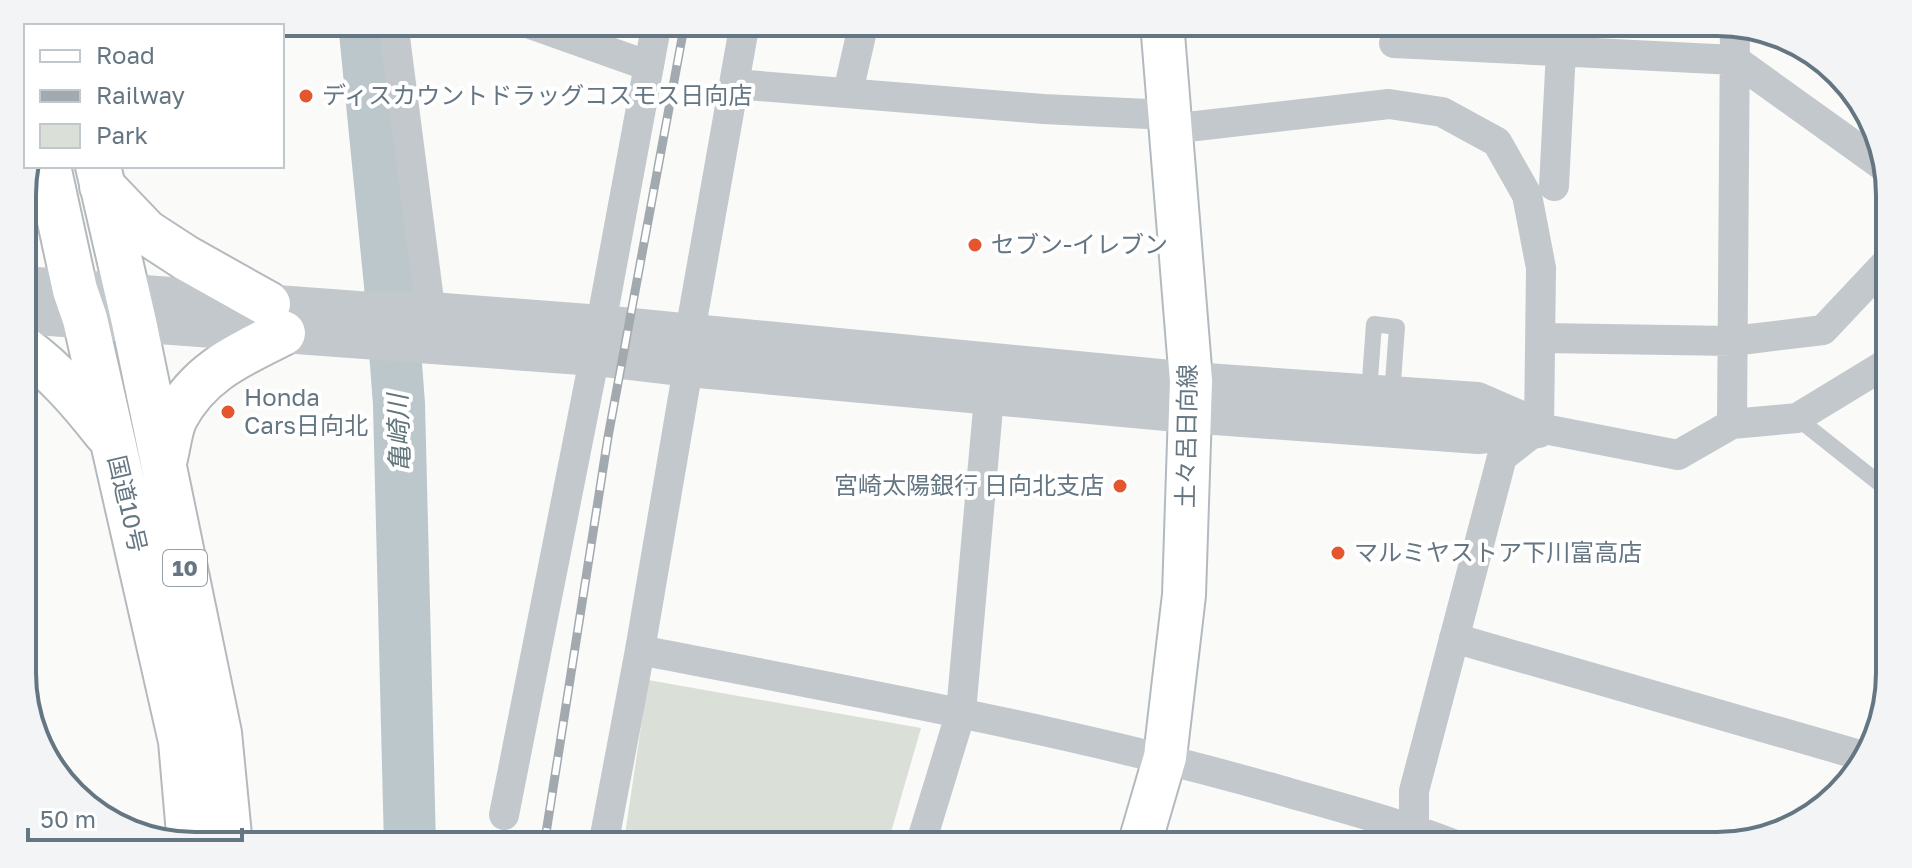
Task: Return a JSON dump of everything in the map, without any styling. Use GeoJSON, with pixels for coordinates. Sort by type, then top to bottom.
{"type":"FeatureCollection","features":[{"type":"Feature","properties":{"kind":"highway","name":"国道10号"},"geometry":{"type":"LineString","coordinates":[[48,168],[181,741],[189,832]]}},
{"type":"Feature","properties":{"kind":"highway","name":"国道10号"},"geometry":{"type":"LineString","coordinates":[[100,176],[219,733],[229,832]]}},
{"type":"Feature","properties":{"kind":"highway"},"geometry":{"type":"LineString","coordinates":[[100,176],[146,232],[276,318],[195,387],[174,420],[163,466]]}},
{"type":"Feature","properties":{"kind":"highway"},"geometry":{"type":"LineString","coordinates":[[36,358],[76,394],[113,441]]}},
{"type":"Feature","properties":{"kind":"main road","name":"土々呂日向線"},"geometry":{"type":"LineString","coordinates":[[1143,832],[1165,757],[1184,595],[1189,398],[1163,36]]}},
{"type":"Feature","properties":{"kind":"street"},"geometry":{"type":"LineString","coordinates":[[395,36],[433,328]]}},
{"type":"Feature","properties":{"kind":"street"},"geometry":{"type":"LineString","coordinates":[[564,36],[649,66]]}},
{"type":"Feature","properties":{"kind":"street"},"geometry":{"type":"LineString","coordinates":[[504,815],[598,341],[654,36]]}},
{"type":"Feature","properties":{"kind":"street"},"geometry":{"type":"LineString","coordinates":[[606,832],[640,650],[743,36]]}},
{"type":"Feature","properties":{"kind":"street"},"geometry":{"type":"LineString","coordinates":[[848,92],[861,36]]}},
{"type":"Feature","properties":{"kind":"street"},"geometry":{"type":"LineString","coordinates":[[1397,36],[1394,43],[1735,60],[1872,158]]}},
{"type":"Feature","properties":{"kind":"street"},"geometry":{"type":"LineString","coordinates":[[1732,424],[1735,37]]}},
{"type":"Feature","properties":{"kind":"street"},"geometry":{"type":"LineString","coordinates":[[1554,186],[1561,51]]}},
{"type":"Feature","properties":{"kind":"street"},"geometry":{"type":"LineString","coordinates":[[735,84],[1170,122],[1389,104],[1442,112],[1497,142],[1527,195],[1541,268],[1539,428]]}},
{"type":"Feature","properties":{"kind":"street"},"geometry":{"type":"LineString","coordinates":[[1542,338],[1733,341],[1823,330],[1876,274]]}},
{"type":"Feature","properties":{"kind":"street"},"geometry":{"type":"LineString","coordinates":[[36,289],[80,304],[598,341],[1189,398],[1379,411],[1478,435],[1539,428],[1678,455],[1732,424],[1797,418],[1876,370]]}},
{"type":"Feature","properties":{"kind":"street"},"geometry":{"type":"LineString","coordinates":[[36,312],[80,304]]}},
{"type":"Feature","properties":{"kind":"street"},"geometry":{"type":"LineString","coordinates":[[924,832],[961,712],[990,378]]}},
{"type":"Feature","properties":{"kind":"street"},"geometry":{"type":"LineString","coordinates":[[1411,832],[1414,791],[1502,457],[1539,428]]}},
{"type":"Feature","properties":{"kind":"street"},"geometry":{"type":"LineString","coordinates":[[1454,638],[1854,753]]}},
{"type":"Feature","properties":{"kind":"street"},"geometry":{"type":"LineString","coordinates":[[640,650],[961,712],[1165,757],[1396,832]]}},
{"type":"Feature","properties":{"kind":"lane"},"geometry":{"type":"LineString","coordinates":[[1797,418],[1876,481]]}},
{"type":"Feature","properties":{"kind":"green space"},"geometry":{"type":"Polygon","coordinates":[[[648,680],[921,728],[891,832],[625,832],[648,680]]]}},
{"type":"Feature","properties":{"kind":"waterway","name":"亀崎川"},"geometry":{"type":"LineString","coordinates":[[365,36],[399,404],[410,832]]}},
{"type":"Feature","properties":{"kind":"railway"},"geometry":{"type":"LineString","coordinates":[[546,832],[608,437],[682,36]]}},
{"type":"Feature","properties":{"kind":"place","name":"ディスカウントドラッグコスモス日向店"},"geometry":{"type":"Point","coordinates":[306,96]}},
{"type":"Feature","properties":{"kind":"place","name":"セブン-イレブン"},"geometry":{"type":"Point","coordinates":[975,245]}},
{"type":"Feature","properties":{"kind":"place","name":"Honda Cars日向北"},"geometry":{"type":"Point","coordinates":[228,412]}},
{"type":"Feature","properties":{"kind":"place","name":"宮崎太陽銀行 日向北支店"},"geometry":{"type":"Point","coordinates":[1120,486]}},
{"type":"Feature","properties":{"kind":"place","name":"マルミヤストア下川富高店"},"geometry":{"type":"Point","coordinates":[1338,553]}}]}
